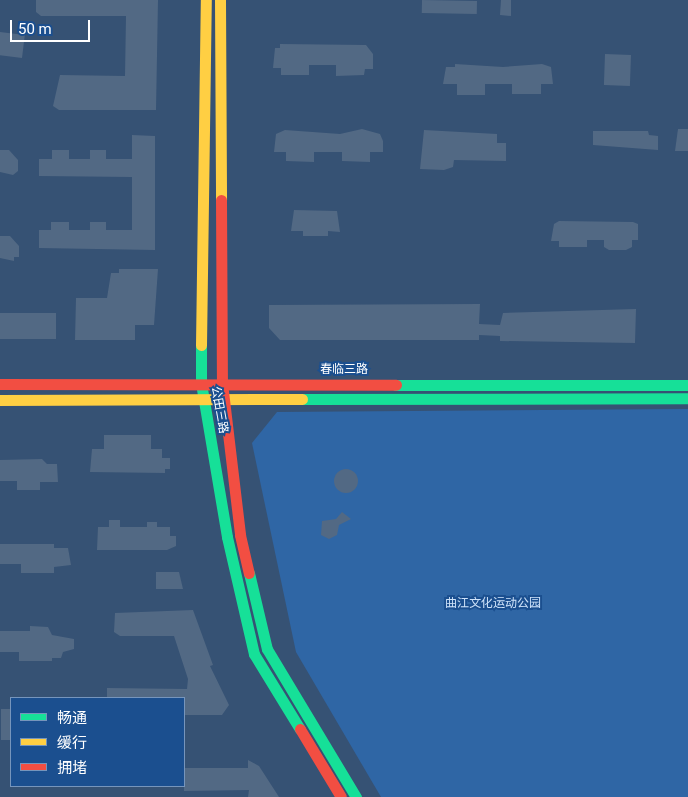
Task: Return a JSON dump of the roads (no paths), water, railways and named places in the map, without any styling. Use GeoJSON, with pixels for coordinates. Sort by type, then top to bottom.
{"type":"FeatureCollection","features":[{"type":"Feature","properties":{"kind":"street","name":"公田三路"},"geometry":{"type":"LineString","coordinates":[[206,0],[201,383],[227,537],[254,654],[341,797]]}},
{"type":"Feature","properties":{"kind":"street","name":"公田三路"},"geometry":{"type":"LineString","coordinates":[[220,0],[222,383],[240,535],[267,649],[356,797]]}},
{"type":"Feature","properties":{"kind":"street","name":"春临三路"},"geometry":{"type":"LineString","coordinates":[[0,384],[688,385]]}},
{"type":"Feature","properties":{"kind":"street"},"geometry":{"type":"LineString","coordinates":[[0,400],[688,398]]}},
{"type":"Feature","properties":{"kind":"park label","name":"曲江文化运动公园"},"geometry":{"type":"Point","coordinates":[493,604]}}]}
